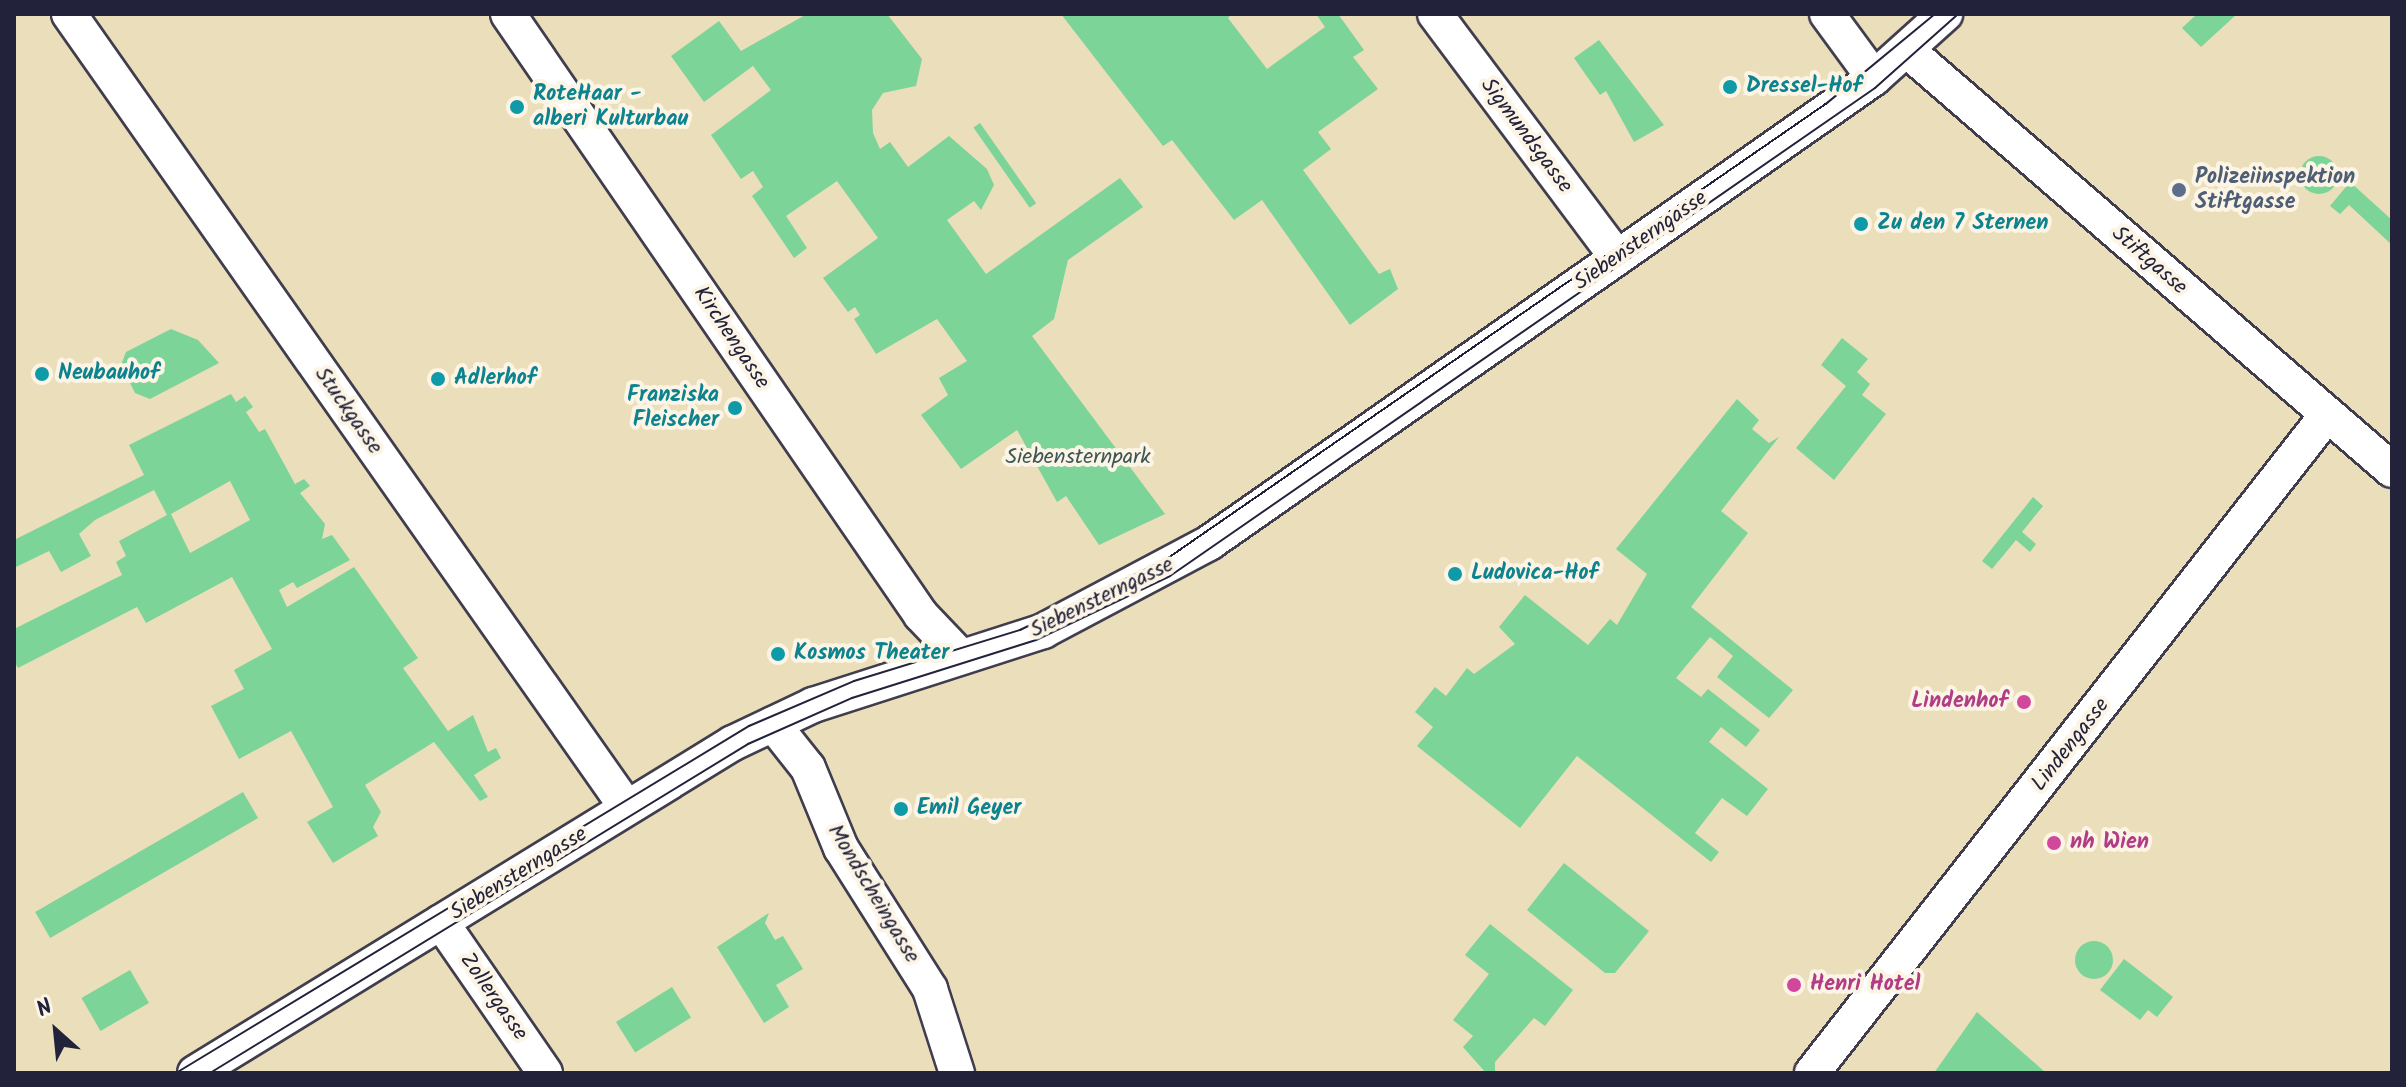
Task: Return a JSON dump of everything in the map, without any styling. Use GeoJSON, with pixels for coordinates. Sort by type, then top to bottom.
{"type":"FeatureCollection","features":[{"type":"Feature","properties":{"kind":"street","name":"Stuckgasse"},"geometry":{"type":"LineString","coordinates":[[69,14],[627,808]]}},
{"type":"Feature","properties":{"kind":"street","name":"Kirchengasse"},"geometry":{"type":"LineString","coordinates":[[508,14],[921,615],[961,657]]}},
{"type":"Feature","properties":{"kind":"street","name":"Sigmundsgasse"},"geometry":{"type":"LineString","coordinates":[[1435,14],[1617,257]]}},
{"type":"Feature","properties":{"kind":"street"},"geometry":{"type":"LineString","coordinates":[[1827,14],[1874,78]]}},
{"type":"Feature","properties":{"kind":"street","name":"Siebensterngasse"},"geometry":{"type":"LineString","coordinates":[[195,1073],[627,808],[773,724],[1043,631],[1209,543],[1874,78],[1908,51],[1945,14]]}},
{"type":"Feature","properties":{"kind":"street","name":"Stiftgasse"},"geometry":{"type":"LineString","coordinates":[[1908,51],[2392,470]]}},
{"type":"Feature","properties":{"kind":"street","name":"Lindengasse"},"geometry":{"type":"LineString","coordinates":[[1812,1073],[2327,415]]}},
{"type":"Feature","properties":{"kind":"street","name":"Mondscheingasse"},"geometry":{"type":"LineString","coordinates":[[773,724],[808,768],[841,848],[930,989],[957,1073]]}},
{"type":"Feature","properties":{"kind":"street","name":"Zollergasse"},"geometry":{"type":"LineString","coordinates":[[441,922],[545,1073]]}},
{"type":"Feature","properties":{"kind":"green space","name":"Siebensternpark"},"geometry":{"type":"Polygon","coordinates":[[[807,14],[887,14],[922,59],[916,86],[883,93],[872,110],[873,133],[880,149],[890,142],[908,167],[949,136],[987,169],[994,185],[981,210],[974,201],[947,220],[986,274],[1120,178],[1143,207],[1068,260],[1054,319],[1032,336],[1165,514],[1099,545],[1066,496],[1057,502],[1017,430],[961,469],[921,415],[948,395],[939,378],[967,361],[937,319],[876,354],[854,319],[860,315],[855,307],[848,312],[823,278],[878,238],[837,181],[786,216],[807,248],[794,258],[752,196],[763,187],[753,171],[741,179],[711,135],[771,90],[753,66],[704,102],[671,56],[719,21],[741,51],[807,14]]]}},
{"type":"Feature","properties":{"kind":"green space"},"geometry":{"type":"Polygon","coordinates":[[[1061,14],[1232,14],[1228,18],[1267,69],[1325,27],[1316,14],[1338,14],[1364,50],[1353,57],[1378,89],[1318,132],[1331,149],[1303,170],[1379,274],[1390,269],[1398,289],[1350,325],[1262,200],[1234,220],[1172,140],[1163,146],[1061,14]]]}},
{"type":"Feature","properties":{"kind":"green space"},"geometry":{"type":"Polygon","coordinates":[[[2197,14],[2237,14],[2201,47],[2182,28],[2197,14]]]}},
{"type":"Feature","properties":{"kind":"green space"},"geometry":{"type":"Polygon","coordinates":[[[1599,40],[1664,125],[1634,142],[1606,91],[1600,95],[1574,58],[1599,40]]]}},
{"type":"Feature","properties":{"kind":"green space"},"geometry":{"type":"Polygon","coordinates":[[[980,123],[1036,203],[1030,208],[973,128],[980,123]]]}},
{"type":"Feature","properties":{"kind":"green space"},"geometry":{"type":"Polygon","coordinates":[[[2319,156],[2333,161],[2338,175],[2333,189],[2319,194],[2305,189],[2300,175],[2305,161],[2319,156]]]}},
{"type":"Feature","properties":{"kind":"green space"},"geometry":{"type":"Polygon","coordinates":[[[2350,182],[2392,220],[2392,245],[2349,205],[2340,214],[2330,206],[2350,182]]]}},
{"type":"Feature","properties":{"kind":"green space"},"geometry":{"type":"Polygon","coordinates":[[[171,329],[198,340],[219,363],[150,399],[135,393],[121,365],[126,352],[171,329]]]}},
{"type":"Feature","properties":{"kind":"green space"},"geometry":{"type":"Polygon","coordinates":[[[1842,338],[1868,359],[1857,372],[1870,384],[1862,395],[1886,414],[1834,480],[1796,448],[1846,386],[1821,365],[1842,338]]]}},
{"type":"Feature","properties":{"kind":"green space"},"geometry":{"type":"Polygon","coordinates":[[[231,394],[236,402],[245,396],[253,407],[246,412],[259,432],[265,429],[295,484],[304,479],[310,486],[300,493],[325,524],[322,539],[332,535],[350,560],[297,588],[293,582],[279,590],[287,607],[354,567],[418,658],[403,668],[448,731],[473,715],[488,752],[496,748],[501,758],[474,775],[488,797],[480,801],[434,742],[365,785],[381,812],[373,827],[378,836],[333,863],[307,822],[333,807],[291,731],[239,759],[211,706],[244,689],[234,670],[272,649],[232,577],[146,623],[137,607],[18,668],[14,661],[14,629],[122,575],[116,562],[126,556],[119,541],[167,515],[154,490],[95,520],[79,534],[91,556],[61,572],[49,551],[14,568],[14,540],[144,475],[129,445],[231,394]],[[230,481],[171,514],[190,553],[250,520],[230,481]]]}},
{"type":"Feature","properties":{"kind":"green space"},"geometry":{"type":"Polygon","coordinates":[[[1737,399],[1759,420],[1752,429],[1769,443],[1779,437],[1721,511],[1748,533],[1691,607],[1793,690],[1769,718],[1717,677],[1733,656],[1710,637],[1676,678],[1701,697],[1708,689],[1760,730],[1746,747],[1721,727],[1709,742],[1768,789],[1747,816],[1722,798],[1695,833],[1719,852],[1711,862],[1577,756],[1520,828],[1417,746],[1433,727],[1415,712],[1435,687],[1446,696],[1467,668],[1474,674],[1515,644],[1499,627],[1525,595],[1588,645],[1610,619],[1617,625],[1647,574],[1616,549],[1737,399]]]}},
{"type":"Feature","properties":{"kind":"green space"},"geometry":{"type":"Polygon","coordinates":[[[2033,497],[2043,506],[2022,532],[2036,544],[2030,552],[2016,540],[1992,569],[1982,561],[2033,497]]]}},
{"type":"Feature","properties":{"kind":"green space"},"geometry":{"type":"Polygon","coordinates":[[[243,792],[258,818],[50,938],[35,912],[243,792]]]}},
{"type":"Feature","properties":{"kind":"green space"},"geometry":{"type":"Polygon","coordinates":[[[1564,863],[1649,931],[1615,973],[1605,973],[1527,910],[1564,863]]]}},
{"type":"Feature","properties":{"kind":"green space"},"geometry":{"type":"Polygon","coordinates":[[[769,913],[765,923],[775,940],[783,936],[803,969],[776,985],[789,1007],[764,1023],[717,947],[769,913]]]}},
{"type":"Feature","properties":{"kind":"green space"},"geometry":{"type":"Polygon","coordinates":[[[1490,924],[1573,990],[1545,1026],[1534,1018],[1495,1062],[1495,1073],[1486,1073],[1463,1047],[1473,1036],[1453,1020],[1489,974],[1465,955],[1490,924]]]}},
{"type":"Feature","properties":{"kind":"green space"},"geometry":{"type":"Polygon","coordinates":[[[2094,941],[2108,946],[2113,960],[2108,974],[2094,979],[2080,974],[2075,960],[2080,946],[2094,941]]]}},
{"type":"Feature","properties":{"kind":"green space"},"geometry":{"type":"Polygon","coordinates":[[[2124,959],[2173,997],[2157,1017],[2148,1010],[2140,1020],[2100,990],[2124,959]]]}},
{"type":"Feature","properties":{"kind":"green space"},"geometry":{"type":"Polygon","coordinates":[[[130,970],[149,1003],[101,1031],[82,998],[130,970]]]}},
{"type":"Feature","properties":{"kind":"green space"},"geometry":{"type":"Polygon","coordinates":[[[672,987],[691,1018],[635,1053],[616,1022],[672,987]]]}},
{"type":"Feature","properties":{"kind":"green space"},"geometry":{"type":"Polygon","coordinates":[[[1977,1012],[2046,1073],[1934,1073],[1977,1012]]]}},
{"type":"Feature","properties":{"kind":"tram line"},"geometry":{"type":"LineString","coordinates":[[176,1073],[749,726],[854,681],[1020,630],[1165,560],[1827,103],[1935,14]]}},
{"type":"Feature","properties":{"kind":"tram line"},"geometry":{"type":"LineString","coordinates":[[210,1073],[748,744],[852,698],[1036,640],[1170,576],[1875,88],[1958,14]]}},
{"type":"Feature","properties":{"kind":"place","name":"Dressel-Hof"},"geometry":{"type":"Point","coordinates":[1730,87]}},
{"type":"Feature","properties":{"kind":"place","name":"RoteHaar - alberi Kulturbau"},"geometry":{"type":"Point","coordinates":[517,107]}},
{"type":"Feature","properties":{"kind":"place","name":"Polizeiinspektion Stiftgasse"},"geometry":{"type":"Point","coordinates":[2179,190]}},
{"type":"Feature","properties":{"kind":"place","name":"Zu den 7 Sternen"},"geometry":{"type":"Point","coordinates":[1861,224]}},
{"type":"Feature","properties":{"kind":"place","name":"Neubauhof"},"geometry":{"type":"Point","coordinates":[42,374]}},
{"type":"Feature","properties":{"kind":"place","name":"Adlerhof"},"geometry":{"type":"Point","coordinates":[438,379]}},
{"type":"Feature","properties":{"kind":"place","name":"Franziska Fleischer"},"geometry":{"type":"Point","coordinates":[735,408]}},
{"type":"Feature","properties":{"kind":"place","name":"Ludovica-Hof"},"geometry":{"type":"Point","coordinates":[1455,574]}},
{"type":"Feature","properties":{"kind":"place","name":"Kosmos Theater"},"geometry":{"type":"Point","coordinates":[778,654]}},
{"type":"Feature","properties":{"kind":"place","name":"Lindenhof"},"geometry":{"type":"Point","coordinates":[2024,702]}},
{"type":"Feature","properties":{"kind":"place","name":"Emil Geyer"},"geometry":{"type":"Point","coordinates":[901,809]}},
{"type":"Feature","properties":{"kind":"place","name":"nh Wien"},"geometry":{"type":"Point","coordinates":[2054,843]}},
{"type":"Feature","properties":{"kind":"place","name":"Henri Hotel"},"geometry":{"type":"Point","coordinates":[1794,985]}}]}
